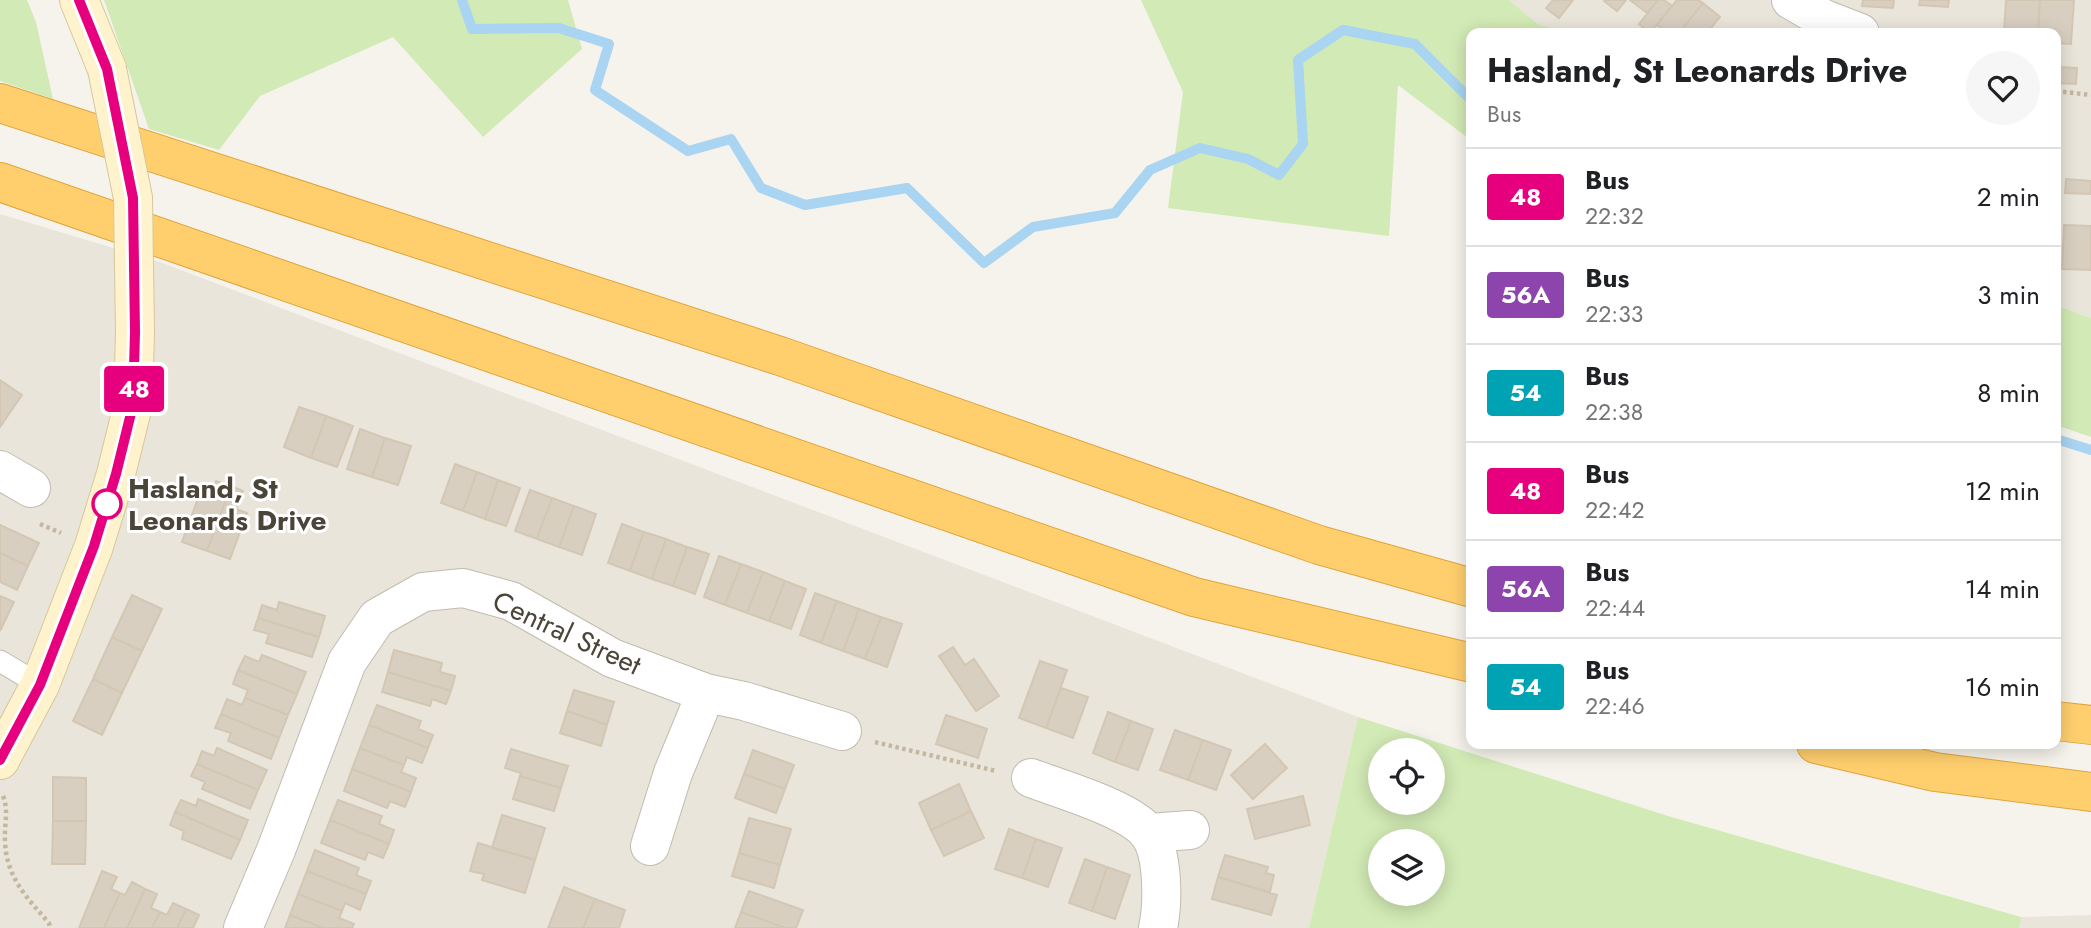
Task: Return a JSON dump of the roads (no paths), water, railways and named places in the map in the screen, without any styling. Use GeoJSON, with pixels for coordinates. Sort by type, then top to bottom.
{"type":"FeatureCollection","features":[{"type":"Feature","properties":{"kind":"highway"},"geometry":{"type":"LineString","coordinates":[[0,103],[780,356],[1319,545],[1466,586]]}},
{"type":"Feature","properties":{"kind":"highway"},"geometry":{"type":"LineString","coordinates":[[0,181],[1194,597],[1466,662]]}},
{"type":"Feature","properties":{"kind":"highway"},"geometry":{"type":"LineString","coordinates":[[2061,722],[2091,725]]}},
{"type":"Feature","properties":{"kind":"highway"},"geometry":{"type":"LineString","coordinates":[[1837,749],[1935,772],[2091,792]]}},
{"type":"Feature","properties":{"kind":"main road"},"geometry":{"type":"LineString","coordinates":[[0,760],[40,685],[94,546],[133,405],[133,198],[107,69],[79,0]]}},
{"type":"Feature","properties":{"kind":"street"},"geometry":{"type":"LineString","coordinates":[[1791,0],[1824,19],[1847,28]]}},
{"type":"Feature","properties":{"kind":"street","name":"Central Street"},"geometry":{"type":"LineString","coordinates":[[243,928],[276,850],[347,662],[377,618],[423,592],[463,588],[511,601],[612,658],[706,693],[744,701],[842,731]]}},
{"type":"Feature","properties":{"kind":"street"},"geometry":{"type":"LineString","coordinates":[[650,845],[673,773],[706,693]]}},
{"type":"Feature","properties":{"kind":"street"},"geometry":{"type":"LineString","coordinates":[[1031,778],[1126,815],[1149,833],[1160,864],[1158,928]]}},
{"type":"Feature","properties":{"kind":"street"},"geometry":{"type":"LineString","coordinates":[[1149,833],[1190,830]]}},
{"type":"Feature","properties":{"kind":"lane"},"geometry":{"type":"LineString","coordinates":[[0,661],[40,685]]}},
{"type":"Feature","properties":{"kind":"waterway"},"geometry":{"type":"LineString","coordinates":[[462,0],[472,29],[559,28],[609,44],[595,90],[688,151],[731,139],[761,188],[805,205],[907,188],[984,263],[1033,227],[1115,213],[1150,170],[1200,148],[1248,159],[1279,175],[1303,144],[1298,60],[1343,30],[1415,44],[1466,95]]}},
{"type":"Feature","properties":{"kind":"waterway"},"geometry":{"type":"LineString","coordinates":[[2061,441],[2091,450]]}},
{"type":"Feature","properties":{"kind":"place","name":"Hasland, St Leonards Drive"},"geometry":{"type":"Point","coordinates":[107,504]}}]}
